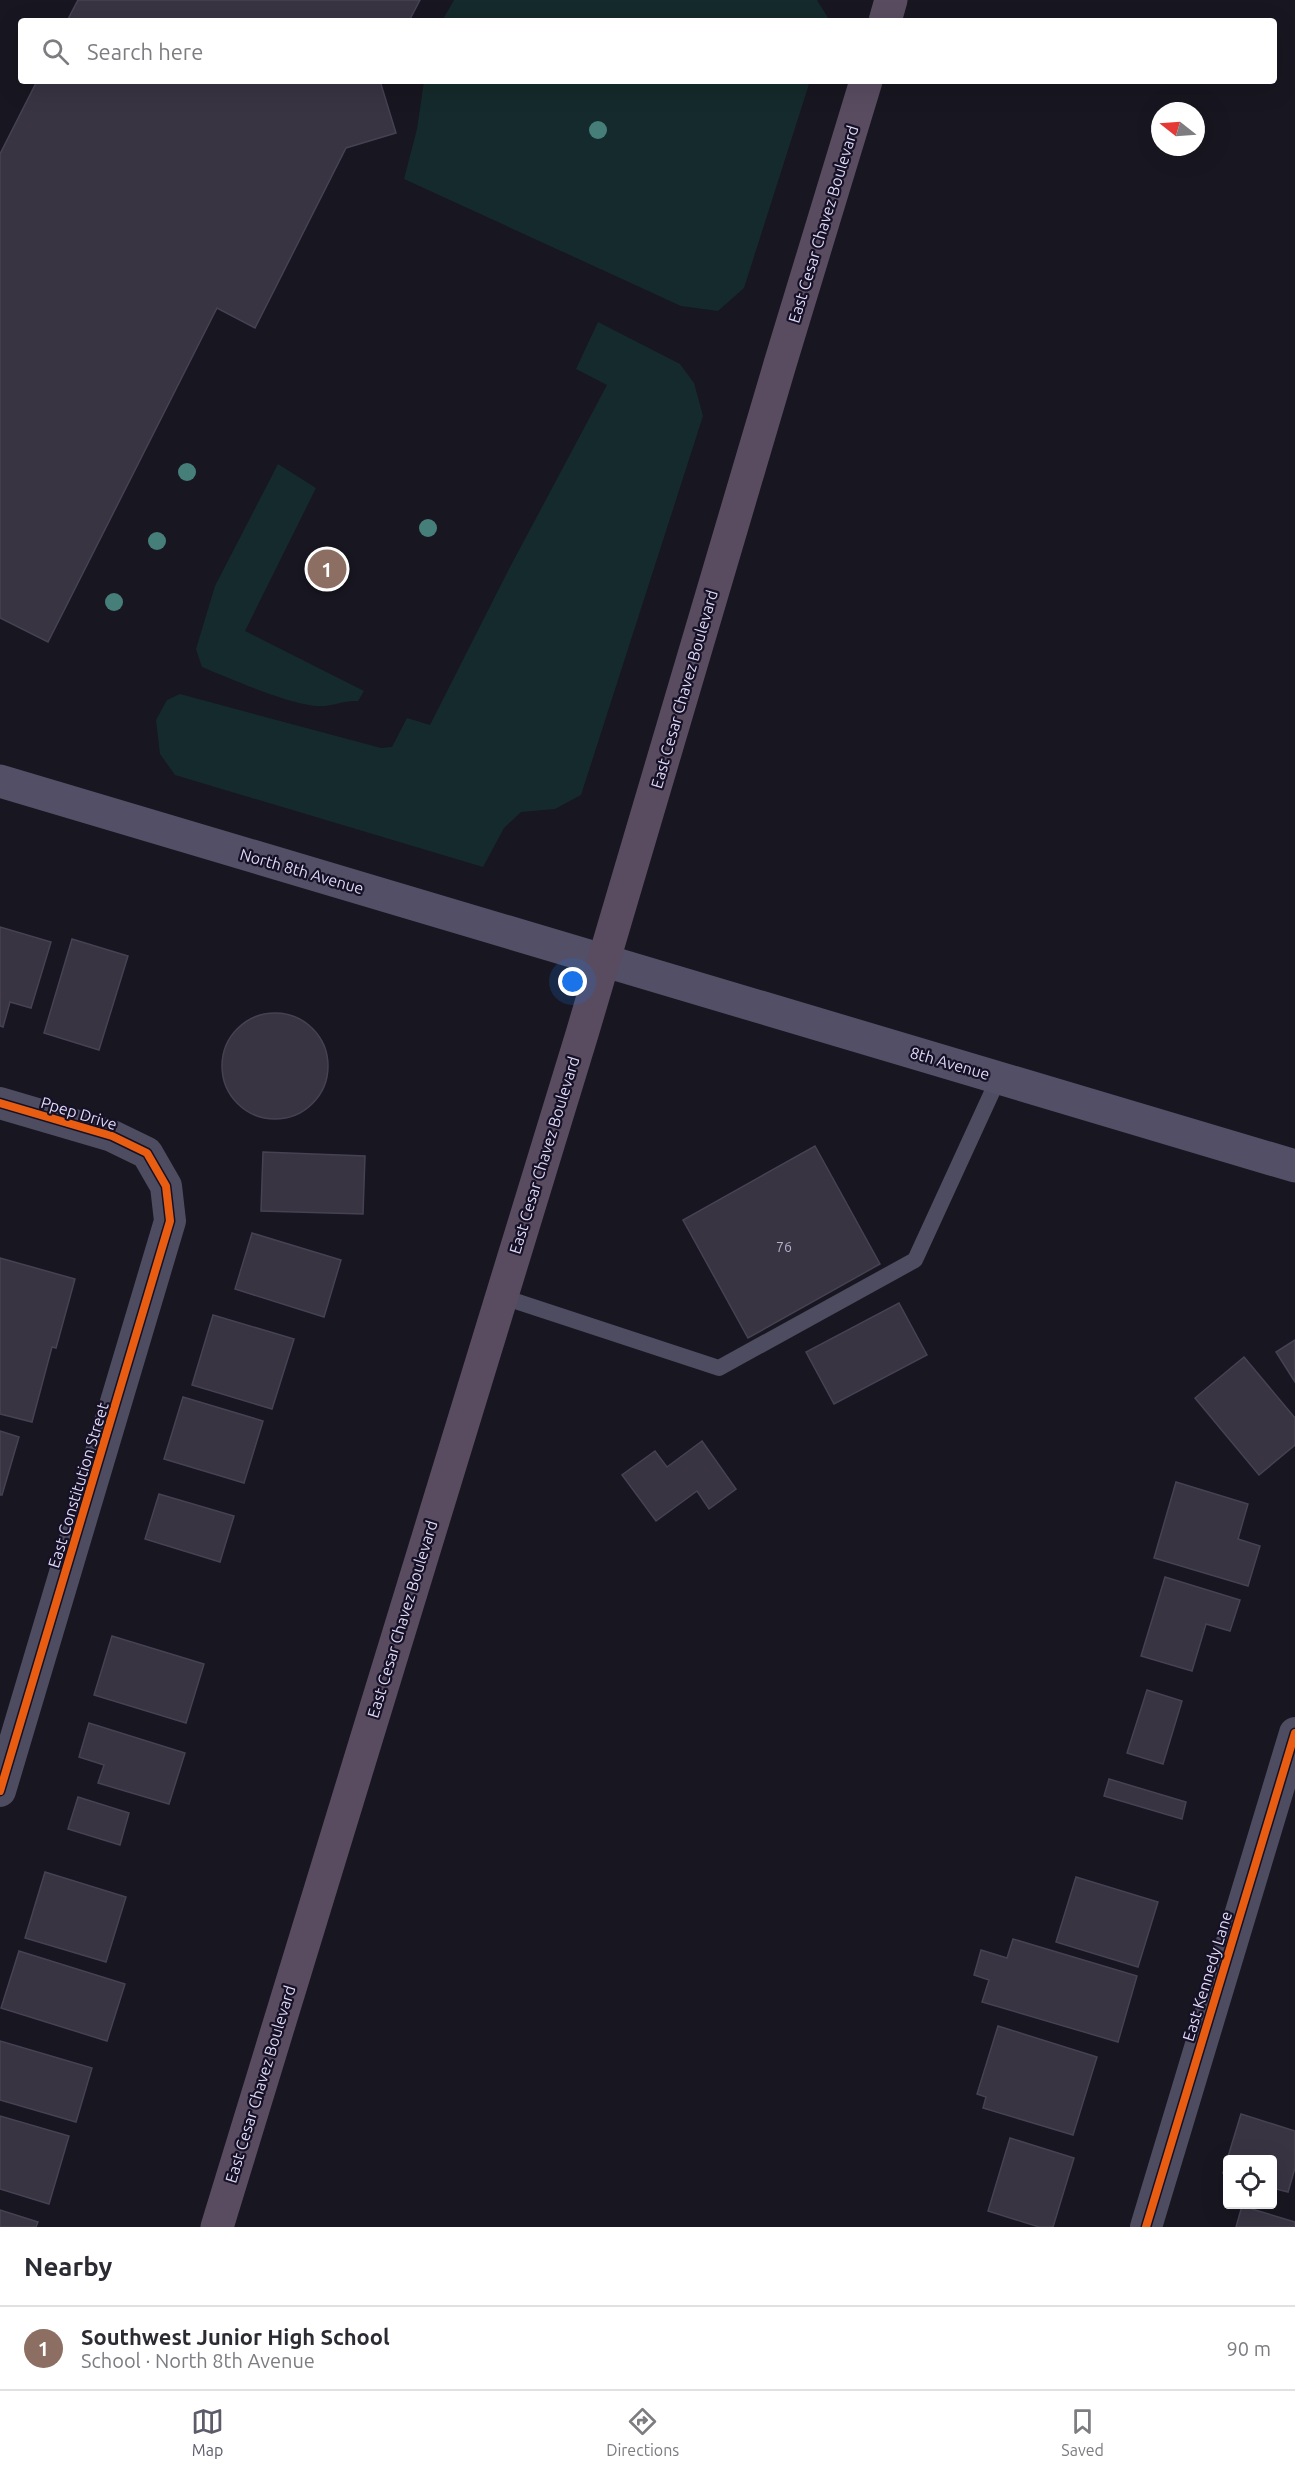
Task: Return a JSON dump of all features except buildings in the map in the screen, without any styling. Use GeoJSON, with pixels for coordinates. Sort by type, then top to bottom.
{"type":"FeatureCollection","features":[{"type":"Feature","properties":{"kind":"highway"},"geometry":{"type":"LineString","coordinates":[[886,18],[891,0]]}},
{"type":"Feature","properties":{"kind":"highway","name":"East Cesar Chavez Boulevard"},"geometry":{"type":"LineString","coordinates":[[217,2227],[604,960],[776,375],[865,84]]}},
{"type":"Feature","properties":{"kind":"main road","name":"North 8th Avenue"},"geometry":{"type":"LineString","coordinates":[[0,781],[604,960]]}},
{"type":"Feature","properties":{"kind":"main road","name":"8th Avenue"},"geometry":{"type":"LineString","coordinates":[[604,960],[1295,1166]]}},
{"type":"Feature","properties":{"kind":"street","name":"Ppep Drive"},"geometry":{"type":"LineString","coordinates":[[0,1103],[112,1136],[147,1153],[166,1186]]}},
{"type":"Feature","properties":{"kind":"street","name":"East Constitution Street"},"geometry":{"type":"LineString","coordinates":[[0,1791],[165,1244],[170,1221],[166,1186]]}},
{"type":"Feature","properties":{"kind":"street","name":"East Kennedy Lane"},"geometry":{"type":"LineString","coordinates":[[1146,2227],[1295,1733]]}},
{"type":"Feature","properties":{"kind":"lane"},"geometry":{"type":"LineString","coordinates":[[500,1296],[719,1368],[915,1260],[999,1077]]}},
{"type":"Feature","properties":{"kind":"green space"},"geometry":{"type":"Polygon","coordinates":[[[454,0],[817,0],[828,18],[444,18],[454,0]]]}},
{"type":"Feature","properties":{"kind":"green space"},"geometry":{"type":"Polygon","coordinates":[[[424,84],[809,84],[744,288],[718,311],[681,306],[404,179],[417,129],[424,84]]]}},
{"type":"Feature","properties":{"kind":"green space"},"geometry":{"type":"Polygon","coordinates":[[[598,322],[680,364],[694,383],[703,416],[581,795],[555,809],[521,812],[504,828],[483,867],[175,775],[160,754],[156,720],[167,700],[180,694],[381,748],[392,747],[407,718],[430,725],[509,569],[607,385],[576,369],[598,322]]]}},
{"type":"Feature","properties":{"kind":"green space"},"geometry":{"type":"Polygon","coordinates":[[[278,464],[316,488],[245,631],[364,691],[358,701],[326,706],[295,702],[202,667],[196,649],[215,586],[278,464]]]}},
{"type":"Feature","properties":{"kind":"cycle path"},"geometry":{"type":"LineString","coordinates":[[0,1103],[112,1136],[147,1153],[166,1186],[170,1221],[0,1791]]}},
{"type":"Feature","properties":{"kind":"cycle path"},"geometry":{"type":"LineString","coordinates":[[1146,2227],[1295,1733]]}},
{"type":"Feature","properties":{"kind":"place","name":"Southwest Junior High School"},"geometry":{"type":"Point","coordinates":[327,569]}}]}
